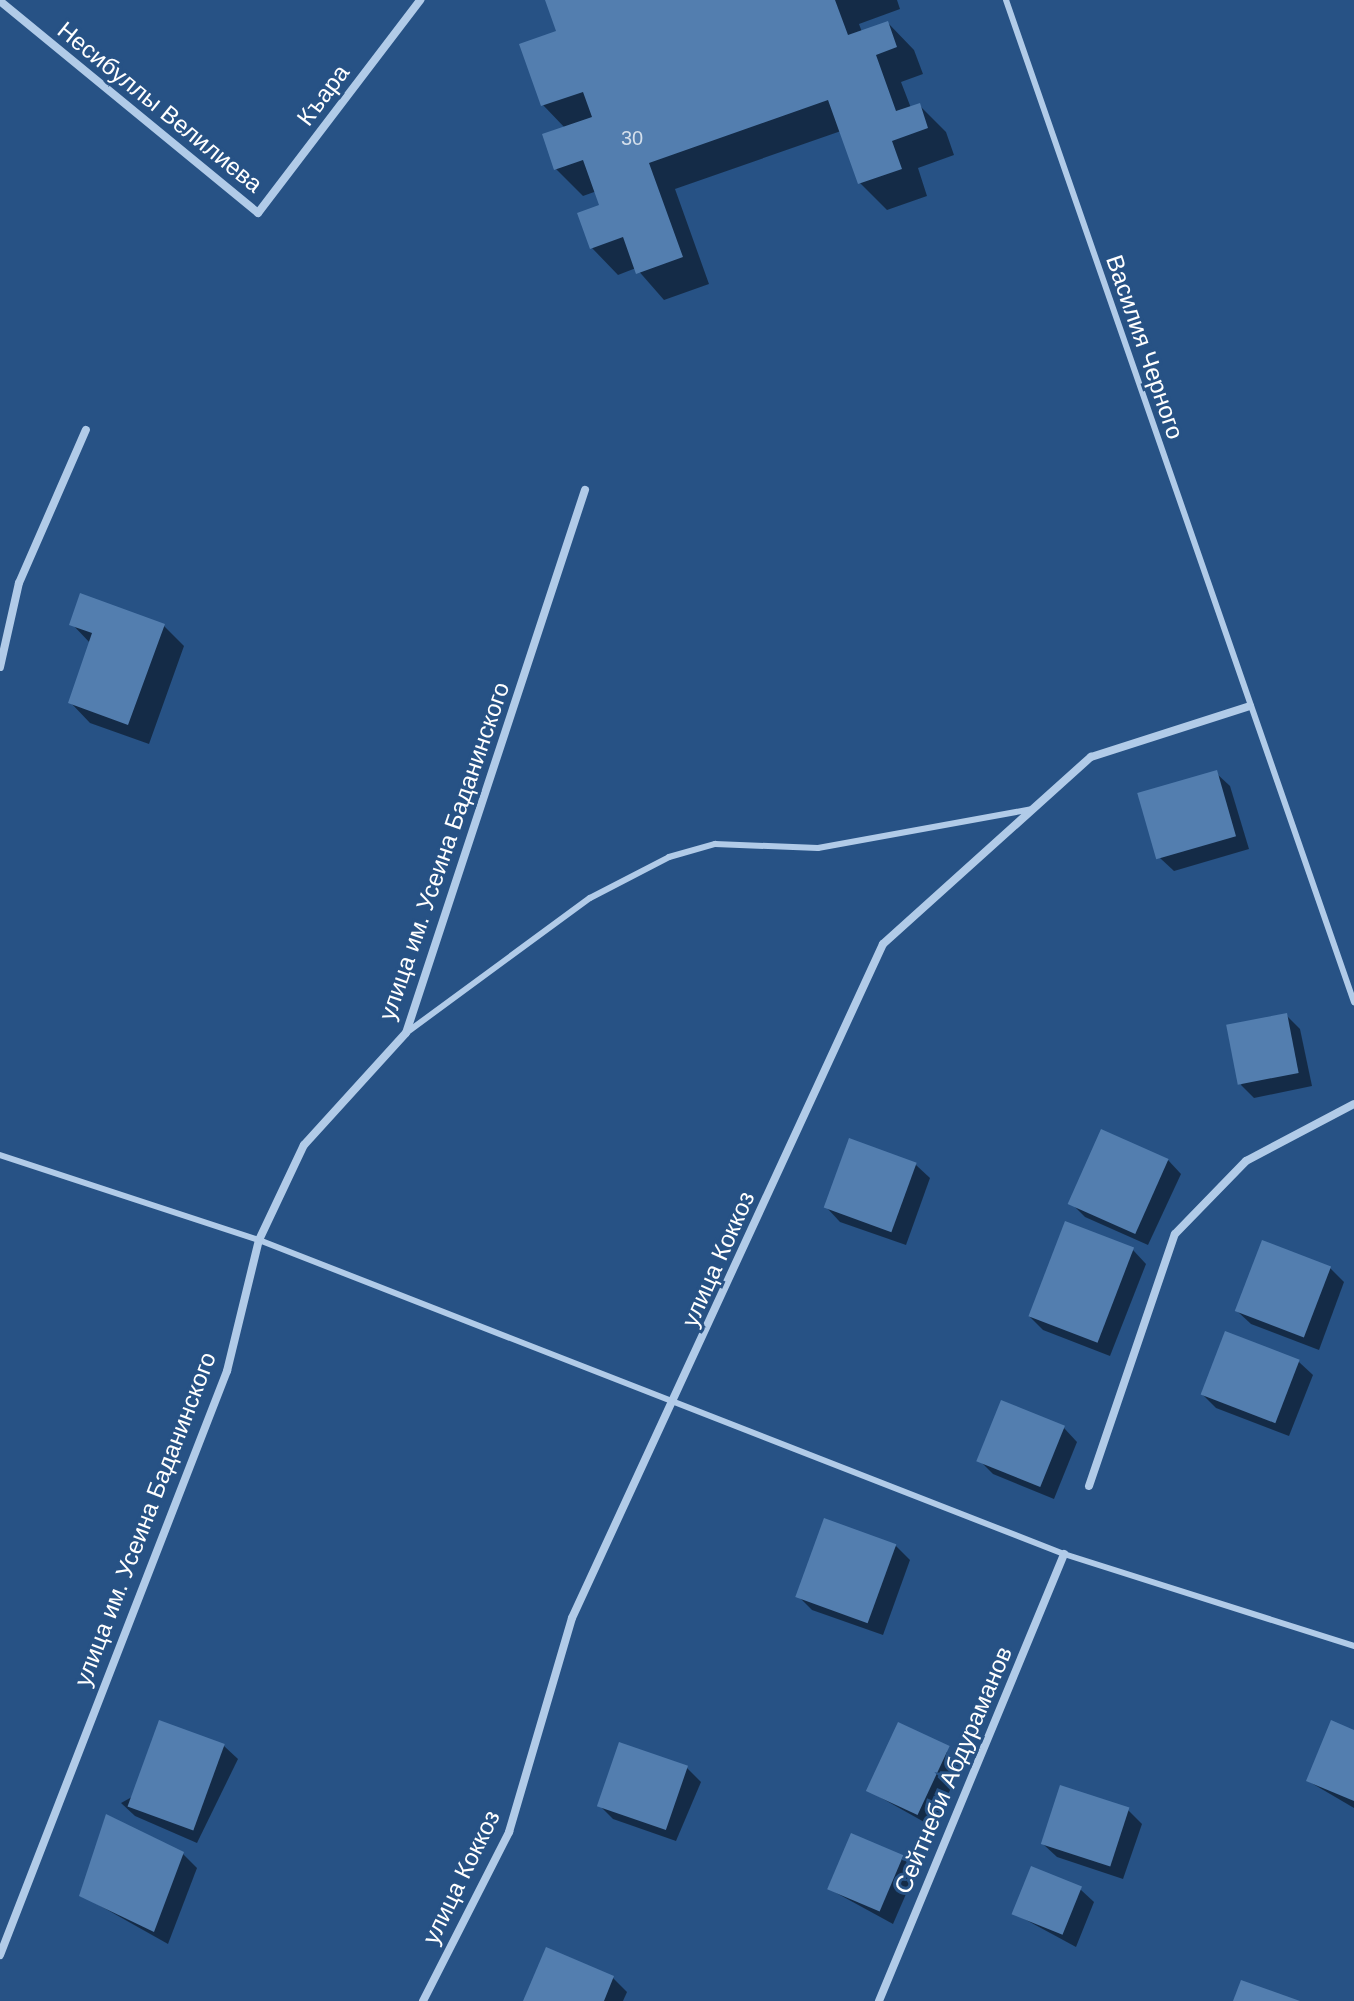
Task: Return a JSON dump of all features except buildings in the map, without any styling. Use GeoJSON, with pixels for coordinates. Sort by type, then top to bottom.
{"type":"FeatureCollection","features":[{"type":"Feature","properties":{"kind":"street","name":"Къара"},"geometry":{"type":"LineString","coordinates":[[258,213],[420,0]]}},
{"type":"Feature","properties":{"kind":"street","name":"Несибуллы Велилиева"},"geometry":{"type":"LineString","coordinates":[[0,1],[258,213]]}},
{"type":"Feature","properties":{"kind":"street"},"geometry":{"type":"LineString","coordinates":[[0,667],[19,583],[86,430]]}},
{"type":"Feature","properties":{"kind":"street","name":"улица им. Усеина Баданинского"},"geometry":{"type":"LineString","coordinates":[[0,1955],[227,1371],[259,1240],[304,1145],[406,1033],[585,490]]}},
{"type":"Feature","properties":{"kind":"street","name":"улица Коккоз"},"geometry":{"type":"LineString","coordinates":[[423,2001],[509,1832],[572,1618],[677,1398],[883,944],[1091,757],[1250,706]]}},
{"type":"Feature","properties":{"kind":"street"},"geometry":{"type":"LineString","coordinates":[[1089,1486],[1175,1234],[1246,1161],[1354,1104]]}},
{"type":"Feature","properties":{"kind":"street","name":"Сейтнеби Абдураманов"},"geometry":{"type":"LineString","coordinates":[[879,2001],[1064,1554]]}},
{"type":"Feature","properties":{"kind":"lane","name":"Василия Черного"},"geometry":{"type":"LineString","coordinates":[[1006,0],[1354,1002]]}},
{"type":"Feature","properties":{"kind":"lane"},"geometry":{"type":"LineString","coordinates":[[406,1033],[590,898],[669,857],[715,844],[818,848],[1035,808]]}},
{"type":"Feature","properties":{"kind":"lane"},"geometry":{"type":"LineString","coordinates":[[0,1155],[259,1240],[677,1398],[1064,1554],[1354,1646]]}}]}
